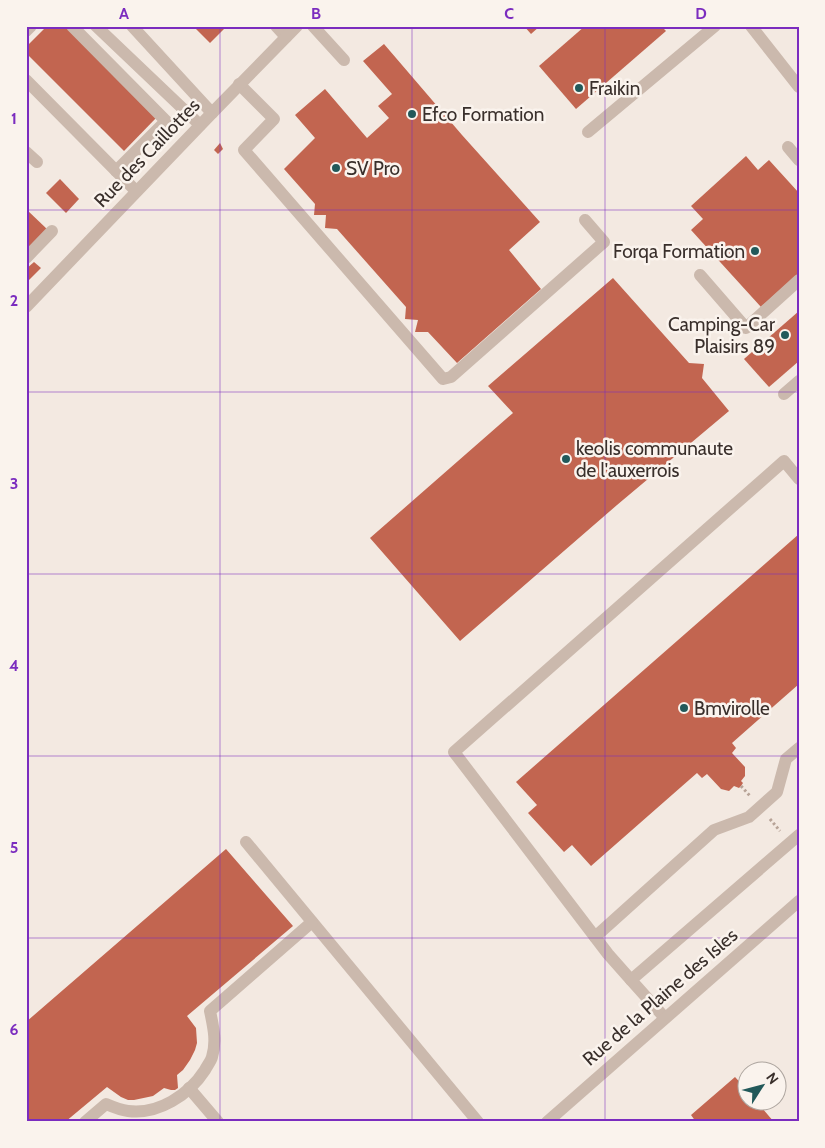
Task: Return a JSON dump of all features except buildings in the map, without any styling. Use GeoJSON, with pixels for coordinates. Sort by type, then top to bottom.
{"type":"FeatureCollection","features":[{"type":"Feature","properties":{"kind":"street"},"geometry":{"type":"LineString","coordinates":[[26,31],[31,26]]}},
{"type":"Feature","properties":{"kind":"street"},"geometry":{"type":"LineString","coordinates":[[72,26],[166,121],[116,171]]}},
{"type":"Feature","properties":{"kind":"street"},"geometry":{"type":"LineString","coordinates":[[96,26],[200,125]]}},
{"type":"Feature","properties":{"kind":"street"},"geometry":{"type":"LineString","coordinates":[[132,26],[212,112]]}},
{"type":"Feature","properties":{"kind":"street"},"geometry":{"type":"LineString","coordinates":[[276,26],[286,38]]}},
{"type":"Feature","properties":{"kind":"street","name":"Rue des Caillottes"},"geometry":{"type":"LineString","coordinates":[[26,307],[297,26]]}},
{"type":"Feature","properties":{"kind":"street"},"geometry":{"type":"LineString","coordinates":[[313,26],[344,60]]}},
{"type":"Feature","properties":{"kind":"street"},"geometry":{"type":"LineString","coordinates":[[588,132],[715,26]]}},
{"type":"Feature","properties":{"kind":"street"},"geometry":{"type":"LineString","coordinates":[[751,26],[799,87]]}},
{"type":"Feature","properties":{"kind":"street"},"geometry":{"type":"LineString","coordinates":[[26,80],[136,191]]}},
{"type":"Feature","properties":{"kind":"street"},"geometry":{"type":"LineString","coordinates":[[239,84],[274,120],[244,150],[443,379],[451,377],[604,242],[585,220]]}},
{"type":"Feature","properties":{"kind":"street"},"geometry":{"type":"LineString","coordinates":[[788,147],[799,160]]}},
{"type":"Feature","properties":{"kind":"street"},"geometry":{"type":"LineString","coordinates":[[26,152],[37,162]]}},
{"type":"Feature","properties":{"kind":"street"},"geometry":{"type":"LineString","coordinates":[[26,258],[52,231]]}},
{"type":"Feature","properties":{"kind":"street"},"geometry":{"type":"LineString","coordinates":[[700,275],[746,328],[799,280]]}},
{"type":"Feature","properties":{"kind":"street"},"geometry":{"type":"LineString","coordinates":[[784,394],[799,381]]}},
{"type":"Feature","properties":{"kind":"street"},"geometry":{"type":"LineString","coordinates":[[665,1018],[608,954],[454,752],[784,461],[799,478]]}},
{"type":"Feature","properties":{"kind":"street"},"geometry":{"type":"LineString","coordinates":[[596,937],[714,830],[749,817],[777,792],[786,759],[799,748]]}},
{"type":"Feature","properties":{"kind":"street"},"geometry":{"type":"LineString","coordinates":[[631,980],[799,835]]}},
{"type":"Feature","properties":{"kind":"street"},"geometry":{"type":"LineString","coordinates":[[246,842],[478,1122]]}},
{"type":"Feature","properties":{"kind":"street","name":"Rue de la Plaine des Isles"},"geometry":{"type":"LineString","coordinates":[[546,1122],[799,901]]}},
{"type":"Feature","properties":{"kind":"street"},"geometry":{"type":"LineString","coordinates":[[85,1122],[106,1104],[128,1111],[151,1110],[172,1102],[189,1088],[200,1077],[212,1057],[215,1038],[210,1011],[312,922]]}},
{"type":"Feature","properties":{"kind":"street"},"geometry":{"type":"LineString","coordinates":[[189,1088],[218,1122]]}},
{"type":"Feature","properties":{"kind":"place","name":"Fraikin"},"geometry":{"type":"Point","coordinates":[579,88]}},
{"type":"Feature","properties":{"kind":"place","name":"Efco Formation"},"geometry":{"type":"Point","coordinates":[412,114]}},
{"type":"Feature","properties":{"kind":"place","name":"SV Pro"},"geometry":{"type":"Point","coordinates":[336,168]}},
{"type":"Feature","properties":{"kind":"place","name":"Forqa Formation"},"geometry":{"type":"Point","coordinates":[755,251]}},
{"type":"Feature","properties":{"kind":"place","name":"Camping-Car Plaisirs 89"},"geometry":{"type":"Point","coordinates":[785,335]}},
{"type":"Feature","properties":{"kind":"place","name":"keolis communaute de l'auxerrois"},"geometry":{"type":"Point","coordinates":[566,459]}},
{"type":"Feature","properties":{"kind":"place","name":"Bmvirolle"},"geometry":{"type":"Point","coordinates":[684,708]}}]}
